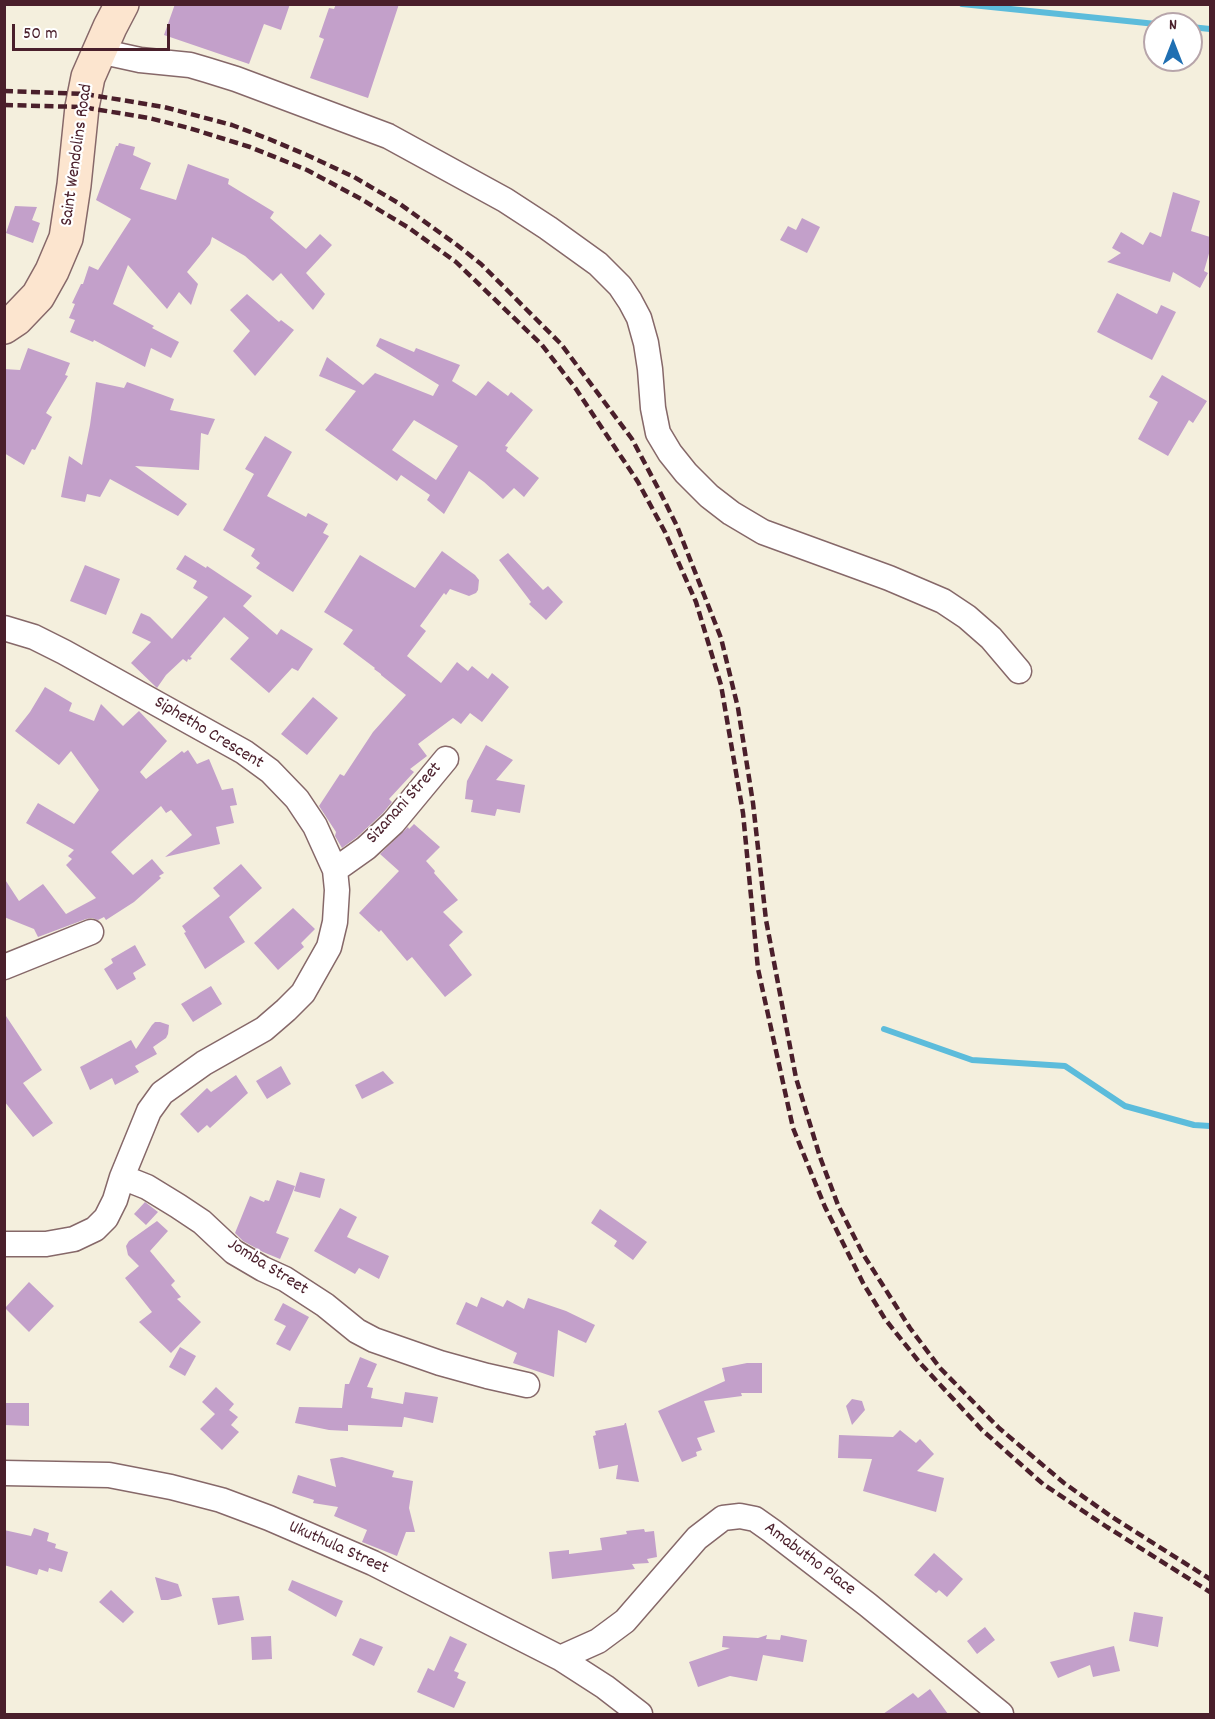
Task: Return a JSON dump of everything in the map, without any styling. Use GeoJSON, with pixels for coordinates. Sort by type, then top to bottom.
{"type":"FeatureCollection","features":[{"type":"Feature","properties":{"kind":"street","name":"Saint Wendolins Road"},"geometry":{"type":"LineString","coordinates":[[4,327],[16,319],[38,296],[66,238],[82,106],[88,77],[122,4]]}},
{"type":"Feature","properties":{"kind":"street"},"geometry":{"type":"LineString","coordinates":[[99,51],[207,70],[387,136],[505,200],[548,228],[598,264],[620,286],[630,301],[639,318],[646,343],[658,433],[686,474],[709,496],[731,513],[763,532],[889,578],[943,602],[991,638],[1019,671]]}},
{"type":"Feature","properties":{"kind":"street","name":"Siphetho Crescent"},"geometry":{"type":"LineString","coordinates":[[4,628],[34,637],[64,652],[244,752],[270,771],[297,799],[315,826],[335,870],[337,890],[335,922],[329,947],[303,993],[264,1029],[204,1063],[162,1093],[149,1111],[122,1177]]}},
{"type":"Feature","properties":{"kind":"street","name":"Sizanani Street"},"geometry":{"type":"LineString","coordinates":[[335,870],[366,848],[393,823],[446,759]]}},
{"type":"Feature","properties":{"kind":"street"},"geometry":{"type":"LineString","coordinates":[[4,967],[91,932]]}},
{"type":"Feature","properties":{"kind":"street"},"geometry":{"type":"LineString","coordinates":[[4,1244],[46,1244],[74,1239],[95,1229],[106,1218],[115,1200],[122,1177]]}},
{"type":"Feature","properties":{"kind":"street","name":"Jomba Street"},"geometry":{"type":"LineString","coordinates":[[122,1177],[147,1187],[178,1206],[202,1222],[234,1252],[292,1284],[325,1305],[357,1331],[374,1340],[440,1363],[527,1386]]}},
{"type":"Feature","properties":{"kind":"street","name":"Ukuthula Street"},"geometry":{"type":"LineString","coordinates":[[4,1473],[110,1475],[221,1500],[269,1518],[373,1563],[560,1658],[605,1687],[640,1714]]}},
{"type":"Feature","properties":{"kind":"street","name":"Amabutho Place"},"geometry":{"type":"LineString","coordinates":[[560,1658],[598,1641],[625,1621],[697,1538],[723,1518],[740,1516],[755,1519],[772,1531],[868,1605],[1001,1714]]}},
{"type":"Feature","properties":{"kind":"building"},"geometry":{"type":"Polygon","coordinates":[[[175,4],[290,4],[281,30],[264,24],[249,64],[164,35],[175,4]]]}},
{"type":"Feature","properties":{"kind":"building"},"geometry":{"type":"Polygon","coordinates":[[[336,4],[399,4],[368,98],[310,78],[324,39],[319,37],[329,8],[334,9],[336,4]]]}},
{"type":"Feature","properties":{"kind":"building"},"geometry":{"type":"Polygon","coordinates":[[[119,143],[135,147],[133,155],[151,163],[140,189],[176,200],[188,164],[229,179],[228,184],[274,212],[270,218],[306,249],[320,234],[332,245],[306,273],[325,294],[313,310],[281,273],[273,281],[245,256],[212,237],[210,244],[187,272],[198,284],[191,305],[179,292],[167,309],[128,265],[113,304],[179,342],[171,358],[151,348],[145,367],[94,340],[93,342],[70,332],[75,320],[69,318],[75,304],[72,303],[83,284],[89,266],[98,270],[131,219],[96,200],[119,143]]]}},
{"type":"Feature","properties":{"kind":"building"},"geometry":{"type":"Polygon","coordinates":[[[1173,192],[1200,201],[1191,231],[1210,237],[1210,250],[1204,271],[1208,273],[1200,288],[1173,272],[1170,282],[1107,262],[1121,253],[1112,248],[1121,232],[1143,245],[1150,232],[1161,237],[1173,192]]]}},
{"type":"Feature","properties":{"kind":"building"},"geometry":{"type":"Polygon","coordinates":[[[15,206],[37,207],[32,220],[40,223],[33,243],[6,233],[15,206]]]}},
{"type":"Feature","properties":{"kind":"building"},"geometry":{"type":"Polygon","coordinates":[[[802,218],[820,227],[807,253],[780,240],[788,226],[796,230],[802,218]]]}},
{"type":"Feature","properties":{"kind":"building"},"geometry":{"type":"Polygon","coordinates":[[[1117,293],[1157,314],[1161,305],[1176,312],[1152,360],[1097,332],[1117,293]]]}},
{"type":"Feature","properties":{"kind":"building"},"geometry":{"type":"Polygon","coordinates":[[[247,294],[279,322],[281,320],[294,330],[255,376],[233,351],[250,331],[230,310],[247,294]]]}},
{"type":"Feature","properties":{"kind":"building"},"geometry":{"type":"Polygon","coordinates":[[[380,338],[414,352],[416,348],[460,365],[452,381],[476,396],[488,381],[508,396],[511,392],[533,410],[505,446],[508,447],[506,451],[539,478],[524,497],[514,488],[503,499],[469,471],[444,514],[427,500],[430,495],[401,475],[397,481],[325,430],[356,391],[319,376],[327,357],[363,385],[375,373],[433,396],[439,385],[376,346],[380,338]],[[414,420],[392,450],[436,480],[458,446],[414,420]]]}},
{"type":"Feature","properties":{"kind":"building"},"geometry":{"type":"Polygon","coordinates":[[[28,348],[70,363],[65,375],[68,376],[46,413],[52,417],[35,450],[32,449],[24,465],[4,453],[4,369],[20,370],[28,348]]]}},
{"type":"Feature","properties":{"kind":"building"},"geometry":{"type":"Polygon","coordinates":[[[1162,375],[1207,401],[1193,423],[1189,420],[1168,456],[1138,439],[1158,402],[1149,397],[1162,375]]]}},
{"type":"Feature","properties":{"kind":"building"},"geometry":{"type":"Polygon","coordinates":[[[96,382],[124,388],[127,382],[174,399],[170,410],[215,419],[208,435],[201,433],[199,470],[135,466],[187,504],[178,516],[110,479],[100,497],[87,494],[85,502],[61,497],[69,456],[82,465],[96,382]]]}},
{"type":"Feature","properties":{"kind":"building"},"geometry":{"type":"Polygon","coordinates":[[[265,436],[292,452],[267,496],[306,517],[308,513],[328,524],[323,533],[329,536],[293,592],[256,568],[260,563],[251,556],[255,549],[223,530],[254,474],[245,469],[265,436]]]}},
{"type":"Feature","properties":{"kind":"building"},"geometry":{"type":"Polygon","coordinates":[[[442,551],[475,575],[479,580],[478,590],[469,596],[450,589],[446,595],[444,593],[420,626],[426,631],[407,656],[441,683],[457,662],[468,671],[472,666],[488,679],[492,673],[509,687],[482,722],[470,713],[461,724],[453,718],[418,744],[427,756],[410,769],[414,772],[389,799],[392,802],[383,813],[342,848],[335,836],[336,832],[319,806],[340,774],[344,776],[373,732],[406,695],[343,644],[353,630],[324,612],[360,555],[415,588],[442,551]]]}},
{"type":"Feature","properties":{"kind":"building"},"geometry":{"type":"Polygon","coordinates":[[[508,553],[543,590],[548,586],[563,602],[546,620],[529,604],[531,602],[499,560],[508,553]]]}},
{"type":"Feature","properties":{"kind":"building"},"geometry":{"type":"Polygon","coordinates":[[[185,555],[206,568],[207,566],[252,596],[243,606],[277,635],[281,629],[313,649],[298,671],[292,668],[269,693],[230,659],[249,638],[224,617],[190,657],[192,658],[187,662],[183,659],[166,675],[157,688],[131,663],[151,642],[132,633],[141,613],[150,617],[172,639],[208,597],[193,588],[197,581],[176,569],[185,555]]]}},
{"type":"Feature","properties":{"kind":"building"},"geometry":{"type":"Polygon","coordinates":[[[85,565],[120,579],[106,615],[70,601],[85,565]]]}},
{"type":"Feature","properties":{"kind":"building"},"geometry":{"type":"Polygon","coordinates":[[[45,687],[72,703],[69,711],[94,721],[101,704],[123,726],[139,711],[167,741],[140,772],[146,779],[182,751],[184,753],[188,750],[197,764],[209,759],[222,790],[233,788],[237,805],[230,806],[234,823],[216,827],[220,844],[165,857],[192,835],[171,810],[166,813],[161,806],[111,852],[133,875],[152,859],[164,873],[159,876],[161,878],[134,902],[106,920],[104,917],[98,920],[86,919],[38,937],[34,929],[4,917],[4,878],[19,901],[43,884],[66,914],[96,898],[66,865],[72,859],[68,856],[74,850],[26,823],[38,803],[74,824],[99,790],[71,751],[59,765],[15,731],[45,687]]]}},
{"type":"Feature","properties":{"kind":"building"},"geometry":{"type":"Polygon","coordinates":[[[313,697],[338,718],[307,755],[281,734],[313,697]]]}},
{"type":"Feature","properties":{"kind":"building"},"geometry":{"type":"Polygon","coordinates":[[[486,745],[513,760],[496,780],[525,785],[520,813],[497,809],[495,816],[471,812],[473,800],[465,799],[467,781],[486,745]]]}},
{"type":"Feature","properties":{"kind":"building"},"geometry":{"type":"Polygon","coordinates":[[[414,824],[440,847],[426,861],[458,900],[443,912],[463,932],[449,945],[472,975],[445,997],[412,957],[407,961],[381,930],[379,932],[359,913],[399,871],[380,854],[414,824]]]}},
{"type":"Feature","properties":{"kind":"building"},"geometry":{"type":"Polygon","coordinates":[[[241,864],[262,888],[229,917],[245,942],[205,969],[182,926],[220,896],[213,888],[241,864]]]}},
{"type":"Feature","properties":{"kind":"building"},"geometry":{"type":"Polygon","coordinates":[[[293,908],[315,929],[301,943],[304,947],[278,970],[254,943],[293,908]]]}},
{"type":"Feature","properties":{"kind":"building"},"geometry":{"type":"Polygon","coordinates":[[[135,945],[146,965],[133,973],[136,979],[117,990],[104,969],[113,963],[111,959],[135,945]]]}},
{"type":"Feature","properties":{"kind":"building"},"geometry":{"type":"Polygon","coordinates":[[[211,986],[222,1004],[193,1022],[181,1004],[211,986]]]}},
{"type":"Feature","properties":{"kind":"building"},"geometry":{"type":"Polygon","coordinates":[[[4,1013],[42,1070],[23,1083],[53,1123],[33,1137],[4,1101],[4,1013]]]}},
{"type":"Feature","properties":{"kind":"building"},"geometry":{"type":"Polygon","coordinates":[[[155,1022],[169,1025],[166,1038],[153,1047],[157,1054],[135,1066],[139,1072],[115,1085],[112,1078],[90,1090],[80,1067],[131,1040],[136,1049],[155,1022]]]}},
{"type":"Feature","properties":{"kind":"building"},"geometry":{"type":"Polygon","coordinates":[[[281,1066],[291,1084],[267,1099],[256,1081],[281,1066]]]}},
{"type":"Feature","properties":{"kind":"building"},"geometry":{"type":"Polygon","coordinates":[[[383,1071],[394,1083],[362,1099],[355,1085],[383,1071]]]}},
{"type":"Feature","properties":{"kind":"building"},"geometry":{"type":"Polygon","coordinates":[[[236,1075],[248,1093],[210,1128],[207,1125],[198,1133],[180,1114],[207,1088],[211,1092],[236,1075]]]}},
{"type":"Feature","properties":{"kind":"building"},"geometry":{"type":"Polygon","coordinates":[[[300,1172],[325,1179],[320,1198],[294,1191],[300,1172]]]}},
{"type":"Feature","properties":{"kind":"building"},"geometry":{"type":"Polygon","coordinates":[[[277,1180],[295,1186],[276,1233],[289,1238],[280,1259],[243,1241],[235,1233],[250,1196],[264,1202],[269,1201],[277,1180]]]}},
{"type":"Feature","properties":{"kind":"building"},"geometry":{"type":"Polygon","coordinates":[[[145,1202],[158,1212],[146,1225],[134,1214],[145,1202]]]}},
{"type":"Feature","properties":{"kind":"building"},"geometry":{"type":"Polygon","coordinates":[[[340,1208],[357,1217],[347,1237],[389,1256],[379,1279],[359,1268],[355,1274],[314,1251],[340,1208]]]}},
{"type":"Feature","properties":{"kind":"building"},"geometry":{"type":"Polygon","coordinates":[[[600,1209],[647,1242],[633,1260],[614,1246],[617,1241],[591,1223],[600,1209]]]}},
{"type":"Feature","properties":{"kind":"building"},"geometry":{"type":"Polygon","coordinates":[[[157,1221],[168,1231],[150,1251],[175,1281],[171,1285],[181,1297],[177,1299],[201,1322],[171,1353],[139,1322],[152,1312],[125,1278],[139,1266],[128,1255],[126,1246],[129,1241],[157,1221]]]}},
{"type":"Feature","properties":{"kind":"building"},"geometry":{"type":"Polygon","coordinates":[[[29,1282],[54,1306],[29,1332],[5,1308],[29,1282]]]}},
{"type":"Feature","properties":{"kind":"building"},"geometry":{"type":"Polygon","coordinates":[[[481,1297],[503,1307],[507,1300],[524,1309],[528,1298],[566,1311],[595,1325],[586,1343],[558,1330],[554,1377],[513,1363],[517,1353],[456,1324],[466,1302],[477,1307],[481,1297]]]}},
{"type":"Feature","properties":{"kind":"building"},"geometry":{"type":"Polygon","coordinates":[[[283,1303],[309,1317],[290,1351],[276,1344],[286,1326],[274,1320],[283,1303]]]}},
{"type":"Feature","properties":{"kind":"building"},"geometry":{"type":"Polygon","coordinates":[[[180,1347],[196,1356],[185,1376],[169,1367],[180,1347]]]}},
{"type":"Feature","properties":{"kind":"building"},"geometry":{"type":"Polygon","coordinates":[[[360,1357],[377,1364],[367,1387],[373,1388],[371,1398],[403,1404],[405,1392],[438,1397],[433,1423],[404,1417],[402,1427],[348,1425],[348,1431],[329,1430],[295,1423],[299,1407],[342,1408],[345,1384],[349,1384],[360,1357]]]}},
{"type":"Feature","properties":{"kind":"building"},"geometry":{"type":"Polygon","coordinates":[[[747,1363],[762,1363],[762,1393],[741,1393],[742,1396],[704,1401],[715,1432],[697,1438],[702,1450],[696,1452],[697,1456],[682,1462],[658,1411],[725,1381],[722,1368],[747,1363]]]}},
{"type":"Feature","properties":{"kind":"building"},"geometry":{"type":"Polygon","coordinates":[[[216,1387],[234,1404],[229,1410],[238,1417],[231,1425],[239,1432],[222,1450],[200,1429],[215,1414],[202,1402],[216,1387]]]}},
{"type":"Feature","properties":{"kind":"building"},"geometry":{"type":"Polygon","coordinates":[[[852,1399],[862,1401],[865,1410],[852,1425],[846,1406],[852,1399]]]}},
{"type":"Feature","properties":{"kind":"building"},"geometry":{"type":"Polygon","coordinates":[[[4,1403],[29,1403],[29,1426],[4,1425],[4,1403]]]}},
{"type":"Feature","properties":{"kind":"building"},"geometry":{"type":"Polygon","coordinates":[[[625,1423],[639,1482],[616,1479],[618,1465],[599,1469],[593,1436],[596,1435],[595,1431],[625,1423]]]}},
{"type":"Feature","properties":{"kind":"building"},"geometry":{"type":"Polygon","coordinates":[[[900,1430],[916,1443],[920,1439],[934,1454],[917,1471],[944,1478],[936,1512],[863,1491],[872,1459],[838,1458],[839,1435],[893,1437],[900,1430]]]}},
{"type":"Feature","properties":{"kind":"building"},"geometry":{"type":"Polygon","coordinates":[[[342,1457],[394,1471],[392,1477],[413,1481],[409,1508],[415,1532],[406,1532],[397,1556],[362,1542],[367,1530],[334,1516],[338,1507],[313,1503],[314,1500],[292,1493],[298,1475],[336,1487],[330,1459],[342,1457]]]}},
{"type":"Feature","properties":{"kind":"building"},"geometry":{"type":"Polygon","coordinates":[[[34,1528],[49,1533],[47,1541],[56,1544],[55,1548],[68,1552],[62,1572],[49,1568],[48,1572],[39,1569],[37,1575],[4,1565],[4,1530],[31,1536],[34,1528]]]}},
{"type":"Feature","properties":{"kind":"building"},"geometry":{"type":"Polygon","coordinates":[[[644,1529],[645,1532],[654,1531],[657,1557],[647,1559],[649,1563],[632,1564],[635,1569],[552,1579],[549,1552],[569,1550],[569,1554],[602,1550],[600,1538],[644,1529]]]}},
{"type":"Feature","properties":{"kind":"building"},"geometry":{"type":"Polygon","coordinates":[[[934,1553],[963,1579],[947,1597],[939,1590],[936,1593],[914,1575],[934,1553]]]}},
{"type":"Feature","properties":{"kind":"building"},"geometry":{"type":"Polygon","coordinates":[[[155,1577],[178,1584],[182,1596],[161,1600],[155,1577]]]}},
{"type":"Feature","properties":{"kind":"building"},"geometry":{"type":"Polygon","coordinates":[[[292,1580],[343,1601],[336,1617],[288,1590],[292,1580]]]}},
{"type":"Feature","properties":{"kind":"building"},"geometry":{"type":"Polygon","coordinates":[[[111,1590],[134,1612],[123,1623],[99,1602],[111,1590]]]}},
{"type":"Feature","properties":{"kind":"building"},"geometry":{"type":"Polygon","coordinates":[[[239,1596],[244,1620],[218,1625],[212,1598],[239,1596]]]}},
{"type":"Feature","properties":{"kind":"building"},"geometry":{"type":"Polygon","coordinates":[[[1134,1612],[1163,1617],[1158,1647],[1129,1641],[1134,1612]]]}},
{"type":"Feature","properties":{"kind":"building"},"geometry":{"type":"Polygon","coordinates":[[[985,1627],[995,1640],[977,1654],[967,1641],[985,1627]]]}},
{"type":"Feature","properties":{"kind":"building"},"geometry":{"type":"Polygon","coordinates":[[[767,1635],[766,1639],[780,1640],[781,1635],[807,1640],[803,1662],[763,1655],[757,1681],[730,1676],[698,1687],[689,1662],[730,1648],[722,1647],[723,1636],[758,1638],[767,1635]]]}},
{"type":"Feature","properties":{"kind":"building"},"geometry":{"type":"Polygon","coordinates":[[[271,1636],[272,1659],[252,1660],[251,1637],[271,1636]]]}},
{"type":"Feature","properties":{"kind":"building"},"geometry":{"type":"Polygon","coordinates":[[[450,1636],[467,1644],[454,1671],[459,1673],[457,1678],[466,1682],[454,1708],[417,1692],[428,1668],[434,1671],[450,1636]]]}},
{"type":"Feature","properties":{"kind":"building"},"geometry":{"type":"Polygon","coordinates":[[[360,1638],[383,1647],[374,1666],[352,1655],[360,1638]]]}},
{"type":"Feature","properties":{"kind":"building"},"geometry":{"type":"Polygon","coordinates":[[[1114,1646],[1120,1671],[1093,1677],[1090,1665],[1058,1678],[1050,1662],[1114,1646]]]}},
{"type":"Feature","properties":{"kind":"building"},"geometry":{"type":"Polygon","coordinates":[[[930,1689],[948,1714],[883,1714],[913,1693],[918,1698],[930,1689]]]}},
{"type":"Feature","properties":{"kind":"waterway"},"geometry":{"type":"LineString","coordinates":[[962,4],[1143,23]]}},
{"type":"Feature","properties":{"kind":"waterway"},"geometry":{"type":"LineString","coordinates":[[1203,28],[1210,29]]}},
{"type":"Feature","properties":{"kind":"waterway"},"geometry":{"type":"LineString","coordinates":[[884,1029],[972,1060],[1065,1066],[1125,1106],[1194,1125],[1210,1126]]}},
{"type":"Feature","properties":{"kind":"railway"},"geometry":{"type":"LineString","coordinates":[[4,91],[85,94],[164,107],[232,125],[309,156],[354,177],[400,204],[457,245],[481,264],[561,344],[632,439],[677,526],[721,638],[738,708],[753,803],[766,920],[796,1078],[820,1157],[838,1205],[863,1254],[910,1328],[940,1368],[999,1428],[1064,1483],[1112,1517],[1210,1579]]}},
{"type":"Feature","properties":{"kind":"railway"},"geometry":{"type":"LineString","coordinates":[[4,105],[82,107],[149,118],[250,147],[307,170],[409,228],[456,262],[542,345],[576,389],[638,482],[665,532],[696,602],[721,685],[743,813],[758,969],[793,1128],[825,1207],[863,1283],[885,1319],[920,1363],[982,1430],[1043,1484],[1210,1592]]}}]}
